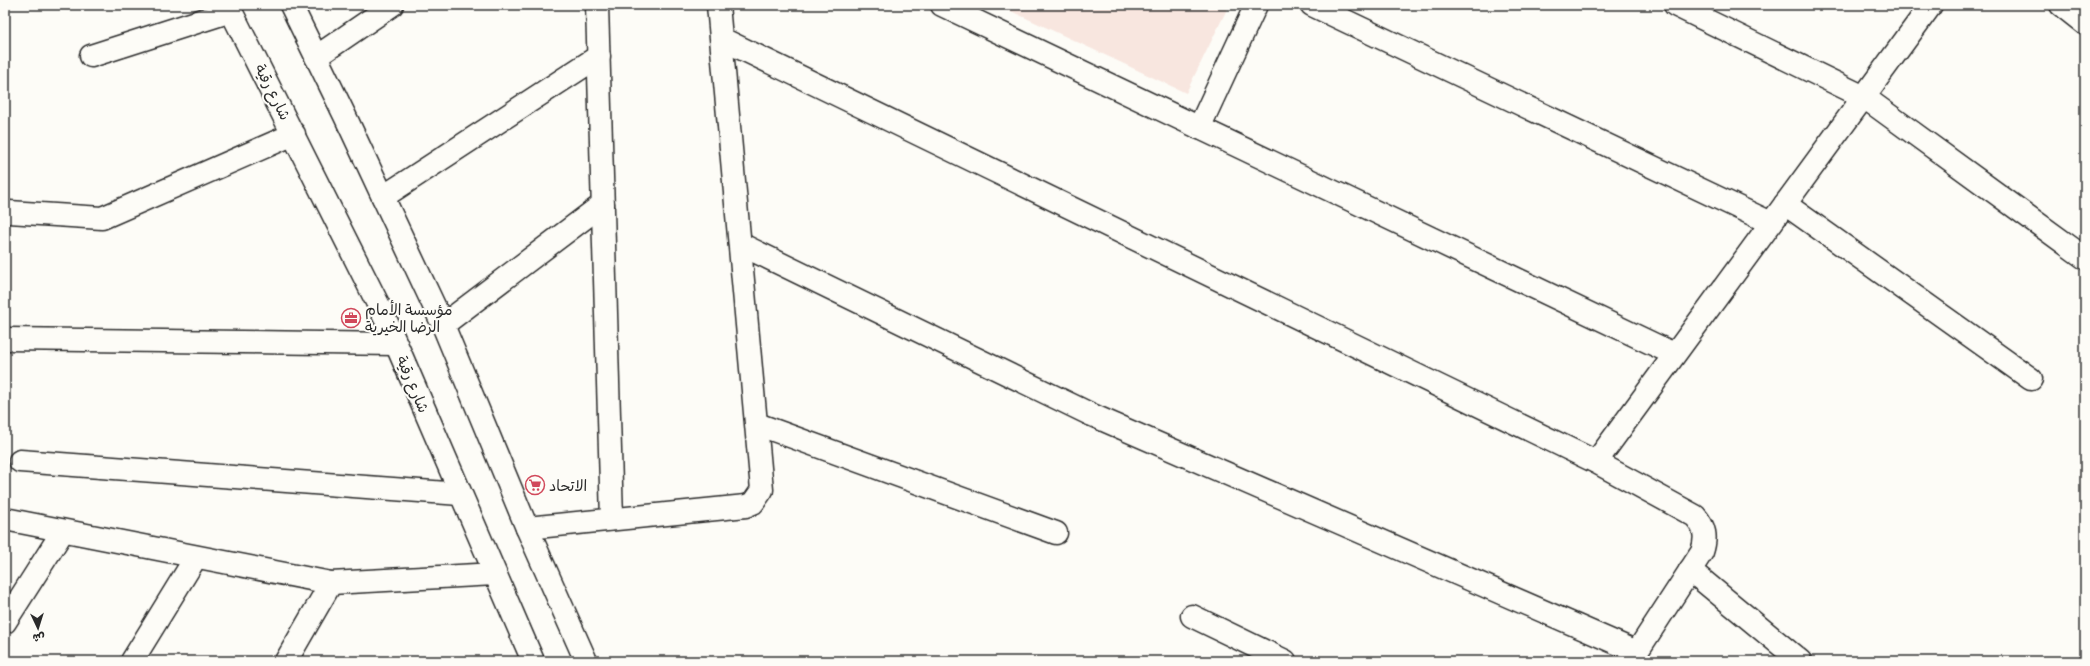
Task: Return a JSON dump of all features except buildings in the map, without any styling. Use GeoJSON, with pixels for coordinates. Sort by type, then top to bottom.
{"type":"FeatureCollection","features":[{"type":"Feature","properties":{"kind":"street"},"geometry":{"type":"LineString","coordinates":[[291,5],[383,197],[442,325],[527,528],[586,661]]}},
{"type":"Feature","properties":{"kind":"street"},"geometry":{"type":"LineString","coordinates":[[316,57],[392,5]]}},
{"type":"Feature","properties":{"kind":"street"},"geometry":{"type":"LineString","coordinates":[[597,5],[612,519]]}},
{"type":"Feature","properties":{"kind":"street"},"geometry":{"type":"LineString","coordinates":[[527,528],[746,506],[753,504],[762,490],[718,5]]}},
{"type":"Feature","properties":{"kind":"street"},"geometry":{"type":"LineString","coordinates":[[942,5],[1674,354]]}},
{"type":"Feature","properties":{"kind":"street"},"geometry":{"type":"LineString","coordinates":[[1199,128],[1256,5]]}},
{"type":"Feature","properties":{"kind":"street"},"geometry":{"type":"LineString","coordinates":[[1312,5],[1771,223]]}},
{"type":"Feature","properties":{"kind":"street"},"geometry":{"type":"LineString","coordinates":[[1675,5],[1864,97],[2085,258]]}},
{"type":"Feature","properties":{"kind":"street"},"geometry":{"type":"LineString","coordinates":[[1596,462],[1931,5]]}},
{"type":"Feature","properties":{"kind":"street"},"geometry":{"type":"LineString","coordinates":[[2061,5],[2085,24]]}},
{"type":"Feature","properties":{"kind":"street"},"geometry":{"type":"LineString","coordinates":[[91,56],[230,8]]}},
{"type":"Feature","properties":{"kind":"street","name":"شارع رقية"},"geometry":{"type":"LineString","coordinates":[[230,8],[294,134],[396,344],[532,661]]}},
{"type":"Feature","properties":{"kind":"street"},"geometry":{"type":"LineString","coordinates":[[722,39],[1596,462],[1687,511],[1701,522],[1705,530],[1706,541],[1702,552],[1634,657],[1092,414],[740,244]]}},
{"type":"Feature","properties":{"kind":"street"},"geometry":{"type":"LineString","coordinates":[[383,197],[599,56]]}},
{"type":"Feature","properties":{"kind":"street"},"geometry":{"type":"LineString","coordinates":[[9,212],[102,218],[294,134]]}},
{"type":"Feature","properties":{"kind":"street"},"geometry":{"type":"LineString","coordinates":[[442,325],[603,204]]}},
{"type":"Feature","properties":{"kind":"street"},"geometry":{"type":"LineString","coordinates":[[1785,204],[2031,379]]}},
{"type":"Feature","properties":{"kind":"street"},"geometry":{"type":"LineString","coordinates":[[7,339],[396,344]]}},
{"type":"Feature","properties":{"kind":"street"},"geometry":{"type":"LineString","coordinates":[[757,424],[1056,533]]}},
{"type":"Feature","properties":{"kind":"street"},"geometry":{"type":"LineString","coordinates":[[20,461],[460,494]]}},
{"type":"Feature","properties":{"kind":"street"},"geometry":{"type":"LineString","coordinates":[[5,519],[331,583],[495,574]]}},
{"type":"Feature","properties":{"kind":"street"},"geometry":{"type":"LineString","coordinates":[[5,622],[63,531]]}},
{"type":"Feature","properties":{"kind":"street"},"geometry":{"type":"LineString","coordinates":[[132,661],[196,557]]}},
{"type":"Feature","properties":{"kind":"street"},"geometry":{"type":"LineString","coordinates":[[1690,570],[1800,661]]}},
{"type":"Feature","properties":{"kind":"street"},"geometry":{"type":"LineString","coordinates":[[286,661],[331,583]]}},
{"type":"Feature","properties":{"kind":"street"},"geometry":{"type":"LineString","coordinates":[[1192,616],[1285,661]]}},
{"type":"Feature","properties":{"kind":"shaded area"},"geometry":{"type":"Polygon","coordinates":[[[998,5],[1229,5],[1186,93],[998,5]]]}},
{"type":"Feature","properties":{"kind":"place","name":"مؤسسة الأمام الرضا الخيرية"},"geometry":{"type":"Point","coordinates":[351,318]}},
{"type":"Feature","properties":{"kind":"place","name":"الاتحاد"},"geometry":{"type":"Point","coordinates":[535,485]}}]}
